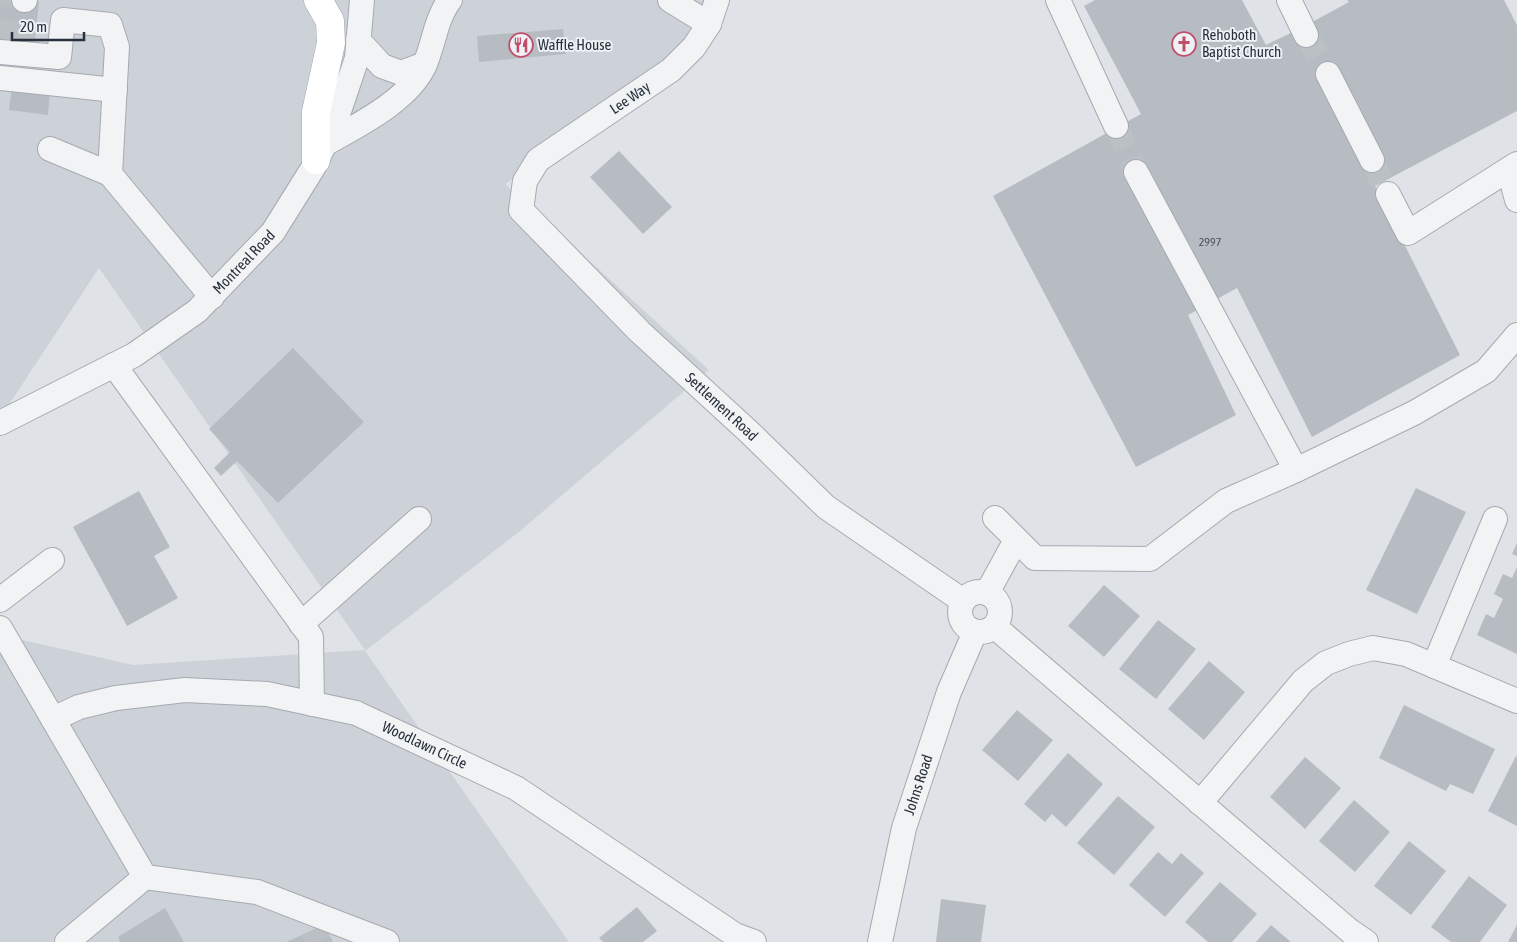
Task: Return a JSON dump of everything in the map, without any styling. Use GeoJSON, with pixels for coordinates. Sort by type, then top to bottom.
{"type":"FeatureCollection","features":[{"type":"Feature","properties":{"kind":"main road"},"geometry":{"type":"LineString","coordinates":[[318,0],[330,21],[331,43],[316,112],[321,152]]}},
{"type":"Feature","properties":{"kind":"street","name":"Montreal Road"},"geometry":{"type":"LineString","coordinates":[[0,423],[134,355],[197,311],[273,232],[321,152],[336,123],[357,58],[362,0]]}},
{"type":"Feature","properties":{"kind":"street"},"geometry":{"type":"LineString","coordinates":[[321,152],[375,115],[416,81],[425,64],[443,9],[450,0]]}},
{"type":"Feature","properties":{"kind":"street"},"geometry":{"type":"LineString","coordinates":[[670,0],[709,24]]}},
{"type":"Feature","properties":{"kind":"street","name":"Lee Way"},"geometry":{"type":"LineString","coordinates":[[526,180],[538,160],[670,70],[694,47],[709,24],[716,0]]}},
{"type":"Feature","properties":{"kind":"street"},"geometry":{"type":"LineString","coordinates":[[1058,0],[1116,126]]}},
{"type":"Feature","properties":{"kind":"street"},"geometry":{"type":"LineString","coordinates":[[1289,0],[1306,35]]}},
{"type":"Feature","properties":{"kind":"street"},"geometry":{"type":"LineString","coordinates":[[9,49],[58,57],[63,10],[110,26],[117,47],[110,174]]}},
{"type":"Feature","properties":{"kind":"street"},"geometry":{"type":"LineString","coordinates":[[358,40],[382,66],[401,73],[425,64]]}},
{"type":"Feature","properties":{"kind":"street"},"geometry":{"type":"LineString","coordinates":[[1328,74],[1372,160]]}},
{"type":"Feature","properties":{"kind":"street"},"geometry":{"type":"LineString","coordinates":[[0,78],[115,90]]}},
{"type":"Feature","properties":{"kind":"street"},"geometry":{"type":"LineString","coordinates":[[50,149],[110,174],[212,297]]}},
{"type":"Feature","properties":{"kind":"street"},"geometry":{"type":"LineString","coordinates":[[1388,194],[1408,233],[1513,167],[1517,200]]}},
{"type":"Feature","properties":{"kind":"street"},"geometry":{"type":"LineString","coordinates":[[1136,172],[1296,470]]}},
{"type":"Feature","properties":{"kind":"street","name":"Settlement Road"},"geometry":{"type":"LineString","coordinates":[[526,180],[521,210],[640,332],[749,432],[826,507],[963,601]]}},
{"type":"Feature","properties":{"kind":"street"},"geometry":{"type":"LineString","coordinates":[[995,518],[1035,558],[1150,559],[1226,501],[1296,470],[1414,413],[1486,371],[1517,335]]}},
{"type":"Feature","properties":{"kind":"street"},"geometry":{"type":"LineString","coordinates":[[114,365],[310,637],[312,704]]}},
{"type":"Feature","properties":{"kind":"street"},"geometry":{"type":"LineString","coordinates":[[301,624],[419,519]]}},
{"type":"Feature","properties":{"kind":"street"},"geometry":{"type":"LineString","coordinates":[[1434,666],[1494,519]]}},
{"type":"Feature","properties":{"kind":"street"},"geometry":{"type":"LineString","coordinates":[[987,592],[1016,540]]}},
{"type":"Feature","properties":{"kind":"street"},"geometry":{"type":"LineString","coordinates":[[0,600],[52,560]]}},
{"type":"Feature","properties":{"kind":"street"},"geometry":{"type":"LineString","coordinates":[[985,630],[1001,615],[998,601],[987,592],[980,591],[963,601],[960,607],[961,620],[964,625],[985,630],[1200,803],[1350,931],[1366,942]]}},
{"type":"Feature","properties":{"kind":"street"},"geometry":{"type":"LineString","coordinates":[[0,628],[146,877]]}},
{"type":"Feature","properties":{"kind":"street","name":"Johns Road"},"geometry":{"type":"LineString","coordinates":[[880,942],[904,828],[949,692],[985,630]]}},
{"type":"Feature","properties":{"kind":"street"},"geometry":{"type":"LineString","coordinates":[[1200,803],[1303,681],[1326,663],[1349,654],[1374,648],[1406,654],[1517,701]]}},
{"type":"Feature","properties":{"kind":"street","name":"Woodlawn Circle"},"geometry":{"type":"LineString","coordinates":[[53,719],[79,707],[116,698],[185,690],[267,694],[356,713],[516,788],[735,936],[754,942]]}},
{"type":"Feature","properties":{"kind":"street"},"geometry":{"type":"LineString","coordinates":[[67,942],[146,877],[257,892],[381,941]]}},
{"type":"Feature","properties":{"kind":"street"},"geometry":{"type":"LineString","coordinates":[[301,909],[312,930]]}},
{"type":"Feature","properties":{"kind":"shaded area"},"geometry":{"type":"Polygon","coordinates":[[[0,0],[715,0],[671,74],[505,184],[709,370],[520,531],[365,651],[569,942],[0,942],[0,635],[133,665],[365,650],[99,268],[0,418],[0,0]]]}},
{"type":"Feature","properties":{"kind":"building"},"geometry":{"type":"Polygon","coordinates":[[[0,0],[39,2],[34,46],[0,43],[0,0]]]}},
{"type":"Feature","properties":{"kind":"building"},"geometry":{"type":"Polygon","coordinates":[[[1095,0],[1242,0],[1266,45],[1349,2],[1347,0],[1504,0],[1517,25],[1517,111],[1375,186],[1460,355],[1312,437],[1237,288],[1188,315],[1236,415],[1136,467],[993,196],[1141,114],[1084,6],[1095,0]]]}},
{"type":"Feature","properties":{"kind":"building","name":"Waffle House"},"geometry":{"type":"Polygon","coordinates":[[[563,29],[566,54],[479,62],[477,36],[563,29]]]}},
{"type":"Feature","properties":{"kind":"building"},"geometry":{"type":"Polygon","coordinates":[[[12,87],[50,91],[48,115],[9,110],[12,87]]]}},
{"type":"Feature","properties":{"kind":"building"},"geometry":{"type":"Polygon","coordinates":[[[619,151],[672,207],[643,234],[590,177],[619,151]]]}},
{"type":"Feature","properties":{"kind":"building"},"geometry":{"type":"Polygon","coordinates":[[[293,348],[364,422],[278,503],[237,461],[221,476],[214,468],[230,452],[209,429],[293,348]]]}},
{"type":"Feature","properties":{"kind":"building"},"geometry":{"type":"Polygon","coordinates":[[[1416,488],[1466,512],[1417,614],[1366,590],[1416,488]]]}},
{"type":"Feature","properties":{"kind":"building"},"geometry":{"type":"Polygon","coordinates":[[[139,491],[170,547],[154,556],[178,598],[127,626],[73,527],[139,491]]]}},
{"type":"Feature","properties":{"kind":"building"},"geometry":{"type":"Polygon","coordinates":[[[1517,543],[1517,556],[1512,554],[1517,543]]]}},
{"type":"Feature","properties":{"kind":"building"},"geometry":{"type":"Polygon","coordinates":[[[1517,567],[1517,654],[1477,635],[1486,614],[1494,618],[1503,599],[1494,594],[1503,574],[1512,578],[1517,567]]]}},
{"type":"Feature","properties":{"kind":"building"},"geometry":{"type":"Polygon","coordinates":[[[1104,585],[1140,616],[1104,657],[1068,626],[1104,585]]]}},
{"type":"Feature","properties":{"kind":"building"},"geometry":{"type":"Polygon","coordinates":[[[1158,620],[1196,649],[1156,699],[1119,669],[1158,620]]]}},
{"type":"Feature","properties":{"kind":"building"},"geometry":{"type":"Polygon","coordinates":[[[1209,661],[1245,692],[1204,740],[1168,709],[1209,661]]]}},
{"type":"Feature","properties":{"kind":"building"},"geometry":{"type":"Polygon","coordinates":[[[1404,705],[1495,749],[1473,794],[1450,784],[1446,791],[1379,758],[1404,705]]]}},
{"type":"Feature","properties":{"kind":"building"},"geometry":{"type":"Polygon","coordinates":[[[1017,710],[1053,740],[1018,781],[982,750],[1017,710]]]}},
{"type":"Feature","properties":{"kind":"building"},"geometry":{"type":"Polygon","coordinates":[[[1068,753],[1103,784],[1066,827],[1052,814],[1045,822],[1024,804],[1068,753]]]}},
{"type":"Feature","properties":{"kind":"building"},"geometry":{"type":"Polygon","coordinates":[[[1305,757],[1341,788],[1305,829],[1270,797],[1305,757]]]}},
{"type":"Feature","properties":{"kind":"building"},"geometry":{"type":"Polygon","coordinates":[[[1517,757],[1517,826],[1488,811],[1517,757]]]}},
{"type":"Feature","properties":{"kind":"building"},"geometry":{"type":"Polygon","coordinates":[[[1118,796],[1155,827],[1114,875],[1077,843],[1118,796]]]}},
{"type":"Feature","properties":{"kind":"building"},"geometry":{"type":"Polygon","coordinates":[[[1354,800],[1390,832],[1355,872],[1319,841],[1354,800]]]}},
{"type":"Feature","properties":{"kind":"building"},"geometry":{"type":"Polygon","coordinates":[[[1409,841],[1446,871],[1411,915],[1374,886],[1409,841]]]}},
{"type":"Feature","properties":{"kind":"building"},"geometry":{"type":"Polygon","coordinates":[[[1158,852],[1172,864],[1181,853],[1204,873],[1165,917],[1129,885],[1158,852]]]}},
{"type":"Feature","properties":{"kind":"building"},"geometry":{"type":"Polygon","coordinates":[[[1469,876],[1507,905],[1480,942],[1451,942],[1431,927],[1469,876]]]}},
{"type":"Feature","properties":{"kind":"building"},"geometry":{"type":"Polygon","coordinates":[[[1220,882],[1257,914],[1232,942],[1208,942],[1185,922],[1220,882]]]}},
{"type":"Feature","properties":{"kind":"building"},"geometry":{"type":"Polygon","coordinates":[[[941,899],[986,905],[981,942],[936,942],[941,899]]]}},
{"type":"Feature","properties":{"kind":"building"},"geometry":{"type":"Polygon","coordinates":[[[637,907],[657,931],[643,942],[603,942],[599,938],[637,907]]]}},
{"type":"Feature","properties":{"kind":"building"},"geometry":{"type":"Polygon","coordinates":[[[165,908],[184,942],[120,942],[118,937],[165,908]]]}},
{"type":"Feature","properties":{"kind":"building"},"geometry":{"type":"Polygon","coordinates":[[[324,925],[333,942],[286,942],[324,925]]]}},
{"type":"Feature","properties":{"kind":"building"},"geometry":{"type":"Polygon","coordinates":[[[1271,925],[1291,942],[1256,942],[1271,925]]]}},
{"type":"Feature","properties":{"kind":"building"},"geometry":{"type":"Polygon","coordinates":[[[1517,925],[1517,942],[1508,942],[1517,925]]]}},
{"type":"Feature","properties":{"kind":"tunnel"},"geometry":{"type":"LineString","coordinates":[[1,43],[2,0]]}},
{"type":"Feature","properties":{"kind":"tunnel"},"geometry":{"type":"LineString","coordinates":[[23,45],[24,0]]}},
{"type":"Feature","properties":{"kind":"tunnel"},"geometry":{"type":"LineString","coordinates":[[1306,35],[1328,74]]}},
{"type":"Feature","properties":{"kind":"tunnel"},"geometry":{"type":"LineString","coordinates":[[1116,126],[1136,172]]}},
{"type":"Feature","properties":{"kind":"tunnel"},"geometry":{"type":"LineString","coordinates":[[1372,160],[1388,194]]}},
{"type":"Feature","properties":{"kind":"tunnel"},"geometry":{"type":"LineString","coordinates":[[312,930],[318,942]]}},
{"type":"Feature","properties":{"kind":"place","name":"Rehoboth Baptist Church"},"geometry":{"type":"Point","coordinates":[1184,44]}},
{"type":"Feature","properties":{"kind":"place","name":"Waffle House"},"geometry":{"type":"Point","coordinates":[521,45]}}]}
